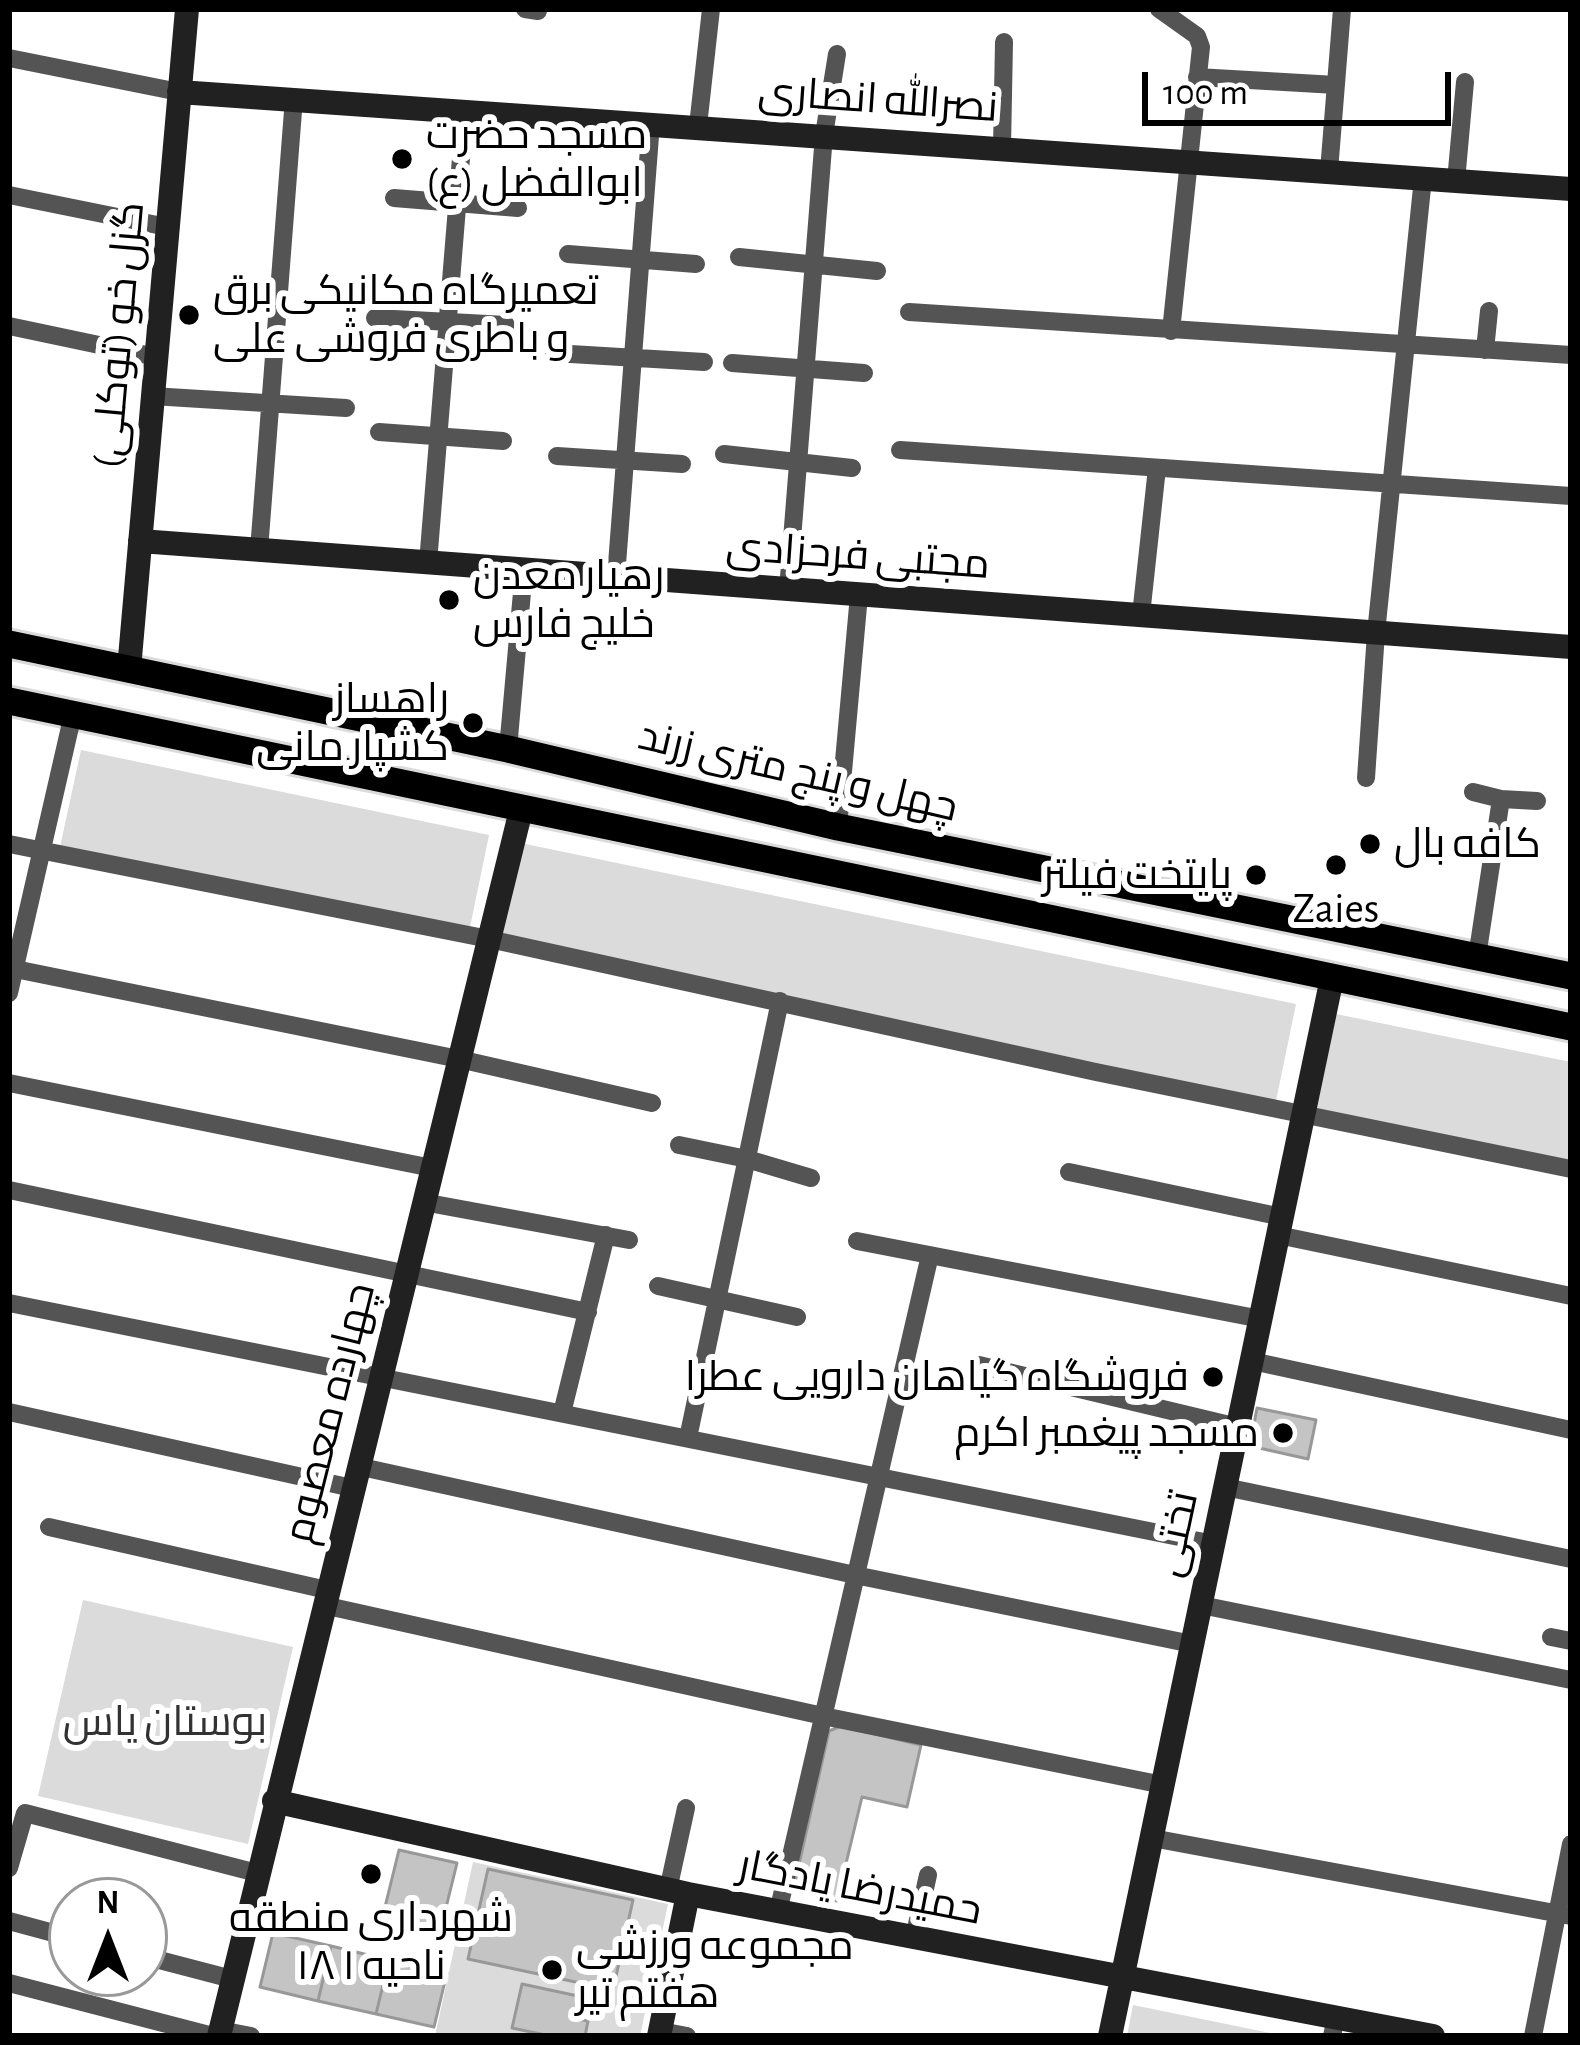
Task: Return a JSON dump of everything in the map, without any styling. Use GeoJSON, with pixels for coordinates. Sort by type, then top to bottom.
{"type":"FeatureCollection","features":[{"type":"Feature","properties":{"kind":"main road","name":"چهل و پنج متری زرند"},"geometry":{"type":"LineString","coordinates":[[9,644],[508,749],[838,827],[1571,976]]}},
{"type":"Feature","properties":{"kind":"main road"},"geometry":{"type":"LineString","coordinates":[[9,700],[1571,1027]]}},
{"type":"Feature","properties":{"kind":"street","name":"گزل خو (توکلی)"},"geometry":{"type":"LineString","coordinates":[[129,669],[187,9]]}},
{"type":"Feature","properties":{"kind":"street"},"geometry":{"type":"LineString","coordinates":[[698,126],[712,9]]}},
{"type":"Feature","properties":{"kind":"street"},"geometry":{"type":"LineString","coordinates":[[1329,171],[1342,9]]}},
{"type":"Feature","properties":{"kind":"street"},"geometry":{"type":"LineString","coordinates":[[1171,12],[1201,41],[1171,331]]}},
{"type":"Feature","properties":{"kind":"street"},"geometry":{"type":"LineString","coordinates":[[1001,148],[1004,42]]}},
{"type":"Feature","properties":{"kind":"street"},"geometry":{"type":"LineString","coordinates":[[788,590],[824,135],[837,54]]}},
{"type":"Feature","properties":{"kind":"street"},"geometry":{"type":"LineString","coordinates":[[9,58],[179,92]]}},
{"type":"Feature","properties":{"kind":"street"},"geometry":{"type":"LineString","coordinates":[[1197,77],[1336,85]]}},
{"type":"Feature","properties":{"kind":"street"},"geometry":{"type":"LineString","coordinates":[[1456,181],[1465,82]]}},
{"type":"Feature","properties":{"kind":"street","name":"نصرالله انصاری"},"geometry":{"type":"LineString","coordinates":[[179,92],[1571,189]]}},
{"type":"Feature","properties":{"kind":"street"},"geometry":{"type":"LineString","coordinates":[[259,550],[294,98]]}},
{"type":"Feature","properties":{"kind":"street"},"geometry":{"type":"LineString","coordinates":[[428,563],[465,110]]}},
{"type":"Feature","properties":{"kind":"street"},"geometry":{"type":"LineString","coordinates":[[616,577],[651,123]]}},
{"type":"Feature","properties":{"kind":"street"},"geometry":{"type":"LineString","coordinates":[[1366,778],[1376,633],[1423,178]]}},
{"type":"Feature","properties":{"kind":"street"},"geometry":{"type":"LineString","coordinates":[[9,195],[167,227]]}},
{"type":"Feature","properties":{"kind":"street"},"geometry":{"type":"LineString","coordinates":[[394,198],[518,208]]}},
{"type":"Feature","properties":{"kind":"street"},"geometry":{"type":"LineString","coordinates":[[568,254],[696,264]]}},
{"type":"Feature","properties":{"kind":"street"},"geometry":{"type":"LineString","coordinates":[[740,257],[877,271]]}},
{"type":"Feature","properties":{"kind":"street"},"geometry":{"type":"LineString","coordinates":[[1485,350],[1489,311]]}},
{"type":"Feature","properties":{"kind":"street"},"geometry":{"type":"LineString","coordinates":[[909,312],[1571,355]]}},
{"type":"Feature","properties":{"kind":"street"},"geometry":{"type":"LineString","coordinates":[[375,318],[506,325]]}},
{"type":"Feature","properties":{"kind":"street"},"geometry":{"type":"LineString","coordinates":[[9,326],[156,357]]}},
{"type":"Feature","properties":{"kind":"street"},"geometry":{"type":"LineString","coordinates":[[554,353],[704,362]]}},
{"type":"Feature","properties":{"kind":"street"},"geometry":{"type":"LineString","coordinates":[[732,363],[865,374]]}},
{"type":"Feature","properties":{"kind":"street"},"geometry":{"type":"LineString","coordinates":[[152,397],[346,408]]}},
{"type":"Feature","properties":{"kind":"street"},"geometry":{"type":"LineString","coordinates":[[379,432],[503,441]]}},
{"type":"Feature","properties":{"kind":"street"},"geometry":{"type":"LineString","coordinates":[[900,450],[1571,496]]}},
{"type":"Feature","properties":{"kind":"street"},"geometry":{"type":"LineString","coordinates":[[724,454],[851,468]]}},
{"type":"Feature","properties":{"kind":"street"},"geometry":{"type":"LineString","coordinates":[[557,456],[682,464]]}},
{"type":"Feature","properties":{"kind":"street"},"geometry":{"type":"LineString","coordinates":[[1142,615],[1157,468]]}},
{"type":"Feature","properties":{"kind":"street","name":"مجتبی فرحزادی"},"geometry":{"type":"LineString","coordinates":[[140,542],[1571,647]]}},
{"type":"Feature","properties":{"kind":"street"},"geometry":{"type":"LineString","coordinates":[[508,749],[524,570]]}},
{"type":"Feature","properties":{"kind":"street"},"geometry":{"type":"LineString","coordinates":[[838,827],[860,595]]}},
{"type":"Feature","properties":{"kind":"street"},"geometry":{"type":"LineString","coordinates":[[9,993],[73,714]]}},
{"type":"Feature","properties":{"kind":"street"},"geometry":{"type":"LineString","coordinates":[[1473,792],[1537,801]]}},
{"type":"Feature","properties":{"kind":"street"},"geometry":{"type":"LineString","coordinates":[[1477,957],[1502,799]]}},
{"type":"Feature","properties":{"kind":"street","name":"چهارده معصوم"},"geometry":{"type":"LineString","coordinates":[[217,2034],[521,810]]}},
{"type":"Feature","properties":{"kind":"street"},"geometry":{"type":"LineString","coordinates":[[9,844],[489,939],[1096,1072],[1571,1169]]}},
{"type":"Feature","properties":{"kind":"street"},"geometry":{"type":"LineString","coordinates":[[15,968],[652,1103]]}},
{"type":"Feature","properties":{"kind":"street","name":"تختی"},"geometry":{"type":"LineString","coordinates":[[1110,2036],[1332,978]]}},
{"type":"Feature","properties":{"kind":"street"},"geometry":{"type":"LineString","coordinates":[[688,1438],[781,1001]]}},
{"type":"Feature","properties":{"kind":"street"},"geometry":{"type":"LineString","coordinates":[[9,1083],[432,1168]]}},
{"type":"Feature","properties":{"kind":"street"},"geometry":{"type":"LineString","coordinates":[[679,1145],[812,1178]]}},
{"type":"Feature","properties":{"kind":"street"},"geometry":{"type":"LineString","coordinates":[[1069,1172],[1571,1296]]}},
{"type":"Feature","properties":{"kind":"street"},"geometry":{"type":"LineString","coordinates":[[9,1190],[587,1312]]}},
{"type":"Feature","properties":{"kind":"street"},"geometry":{"type":"LineString","coordinates":[[423,1202],[629,1240]]}},
{"type":"Feature","properties":{"kind":"street"},"geometry":{"type":"LineString","coordinates":[[562,1413],[606,1235]]}},
{"type":"Feature","properties":{"kind":"street"},"geometry":{"type":"LineString","coordinates":[[857,1241],[1261,1319]]}},
{"type":"Feature","properties":{"kind":"street"},"geometry":{"type":"LineString","coordinates":[[778,1912],[930,1255]]}},
{"type":"Feature","properties":{"kind":"street"},"geometry":{"type":"LineString","coordinates":[[658,1286],[797,1317]]}},
{"type":"Feature","properties":{"kind":"street"},"geometry":{"type":"LineString","coordinates":[[9,1303],[1214,1544]]}},
{"type":"Feature","properties":{"kind":"street"},"geometry":{"type":"LineString","coordinates":[[1252,1361],[1571,1430]]}},
{"type":"Feature","properties":{"kind":"street"},"geometry":{"type":"LineString","coordinates":[[979,1365],[1238,1427]]}},
{"type":"Feature","properties":{"kind":"street"},"geometry":{"type":"LineString","coordinates":[[9,1412],[1192,1644]]}},
{"type":"Feature","properties":{"kind":"street"},"geometry":{"type":"LineString","coordinates":[[1226,1487],[1571,1559]]}},
{"type":"Feature","properties":{"kind":"street"},"geometry":{"type":"LineString","coordinates":[[49,1528],[823,1716],[1163,1785]]}},
{"type":"Feature","properties":{"kind":"street"},"geometry":{"type":"LineString","coordinates":[[1201,1605],[1571,1680]]}},
{"type":"Feature","properties":{"kind":"street","name":"حمیدرضا یادگار"},"geometry":{"type":"LineString","coordinates":[[274,1802],[678,1892],[1334,2027],[1433,2036]]}},
{"type":"Feature","properties":{"kind":"street"},"geometry":{"type":"LineString","coordinates":[[686,1808],[660,2033],[687,2036]]}},
{"type":"Feature","properties":{"kind":"street"},"geometry":{"type":"LineString","coordinates":[[9,1868],[17,1811],[257,1873]]}},
{"type":"Feature","properties":{"kind":"street"},"geometry":{"type":"LineString","coordinates":[[1152,1838],[1564,1914]]}},
{"type":"Feature","properties":{"kind":"street"},"geometry":{"type":"LineString","coordinates":[[1532,2036],[1564,1914],[1571,1844]]}},
{"type":"Feature","properties":{"kind":"street"},"geometry":{"type":"LineString","coordinates":[[914,1938],[928,1875]]}},
{"type":"Feature","properties":{"kind":"street"},"geometry":{"type":"LineString","coordinates":[[9,1922],[48,1932]]}},
{"type":"Feature","properties":{"kind":"street"},"geometry":{"type":"LineString","coordinates":[[168,1962],[232,1979]]}},
{"type":"Feature","properties":{"kind":"street"},"geometry":{"type":"LineString","coordinates":[[9,1983],[217,2034],[251,2036]]}},
{"type":"Feature","properties":{"kind":"green space"},"geometry":{"type":"Polygon","coordinates":[[[81,750],[489,835],[469,932],[60,847],[81,750]]]}},
{"type":"Feature","properties":{"kind":"green space"},"geometry":{"type":"Polygon","coordinates":[[[516,842],[1296,1004],[1276,1101],[505,937],[497,925],[516,842]]]}},
{"type":"Feature","properties":{"kind":"green space"},"geometry":{"type":"Polygon","coordinates":[[[1336,1014],[1571,1062],[1571,1164],[1315,1111],[1336,1014]]]}},
{"type":"Feature","properties":{"kind":"green space","name":"بوستان یاس"},"geometry":{"type":"Polygon","coordinates":[[[83,1600],[293,1647],[248,1844],[38,1796],[83,1600]]]}},
{"type":"Feature","properties":{"kind":"green space","name":"مجموعه ورزشی هفتم تیر"},"geometry":{"type":"Polygon","coordinates":[[[473,1862],[668,1904],[640,2036],[435,2036],[473,1862]]]}},
{"type":"Feature","properties":{"kind":"green space"},"geometry":{"type":"Polygon","coordinates":[[[1133,2005],[1285,2036],[1127,2036],[1133,2005]]]}},
{"type":"Feature","properties":{"kind":"building","name":"مسجد پیغمبر اکرم"},"geometry":{"type":"Polygon","coordinates":[[[1257,1408],[1316,1420],[1308,1459],[1250,1446],[1257,1408]]]}},
{"type":"Feature","properties":{"kind":"building"},"geometry":{"type":"Polygon","coordinates":[[[841,1726],[921,1745],[907,1807],[862,1797],[837,1901],[793,1891],[829,1731],[841,1726]]]}},
{"type":"Feature","properties":{"kind":"building"},"geometry":{"type":"Polygon","coordinates":[[[399,1850],[457,1863],[441,1928],[383,1915],[399,1850]]]}},
{"type":"Feature","properties":{"kind":"building"},"geometry":{"type":"Polygon","coordinates":[[[488,1869],[633,1900],[613,1990],[468,1959],[488,1869]]]}},
{"type":"Feature","properties":{"kind":"building"},"geometry":{"type":"Polygon","coordinates":[[[273,1933],[331,1946],[318,2001],[260,1987],[273,1933]]]}},
{"type":"Feature","properties":{"kind":"building"},"geometry":{"type":"Polygon","coordinates":[[[331,1946],[389,1960],[376,2014],[318,2001],[331,1946]]]}},
{"type":"Feature","properties":{"kind":"building"},"geometry":{"type":"Polygon","coordinates":[[[389,1960],[447,1973],[434,2027],[376,2014],[389,1960]]]}},
{"type":"Feature","properties":{"kind":"building"},"geometry":{"type":"Polygon","coordinates":[[[522,1984],[578,1996],[573,2018],[588,2021],[585,2036],[550,2036],[512,2028],[522,1984]]]}},
{"type":"Feature","properties":{"kind":"place","name":"مسجد حضرت ابوالفضل (ع)"},"geometry":{"type":"Point","coordinates":[402,159]}},
{"type":"Feature","properties":{"kind":"place","name":"تعمیرگاه مکانیکی برق و باطری فروشی علی"},"geometry":{"type":"Point","coordinates":[189,315]}},
{"type":"Feature","properties":{"kind":"place","name":"رهیار معدن خلیج فارس"},"geometry":{"type":"Point","coordinates":[449,600]}},
{"type":"Feature","properties":{"kind":"place","name":"راهساز کشپار مانی"},"geometry":{"type":"Point","coordinates":[473,723]}},
{"type":"Feature","properties":{"kind":"place","name":"کافه بال"},"geometry":{"type":"Point","coordinates":[1370,844]}},
{"type":"Feature","properties":{"kind":"place","name":"Zaies"},"geometry":{"type":"Point","coordinates":[1336,865]}},
{"type":"Feature","properties":{"kind":"place","name":"پایتخت فیلتر"},"geometry":{"type":"Point","coordinates":[1256,875]}},
{"type":"Feature","properties":{"kind":"place","name":"فروشگاه گیاهان دارویی عطرا"},"geometry":{"type":"Point","coordinates":[1213,1377]}},
{"type":"Feature","properties":{"kind":"place","name":"مسجد پیغمبر اکرم"},"geometry":{"type":"Point","coordinates":[1283,1433]}},
{"type":"Feature","properties":{"kind":"place","name":"شهرداری منطقه ۱۸ ناحیه ۱"},"geometry":{"type":"Point","coordinates":[371,1874]}},
{"type":"Feature","properties":{"kind":"place","name":"مجموعه ورزشی هفتم تیر"},"geometry":{"type":"Point","coordinates":[552,1970]}}]}
